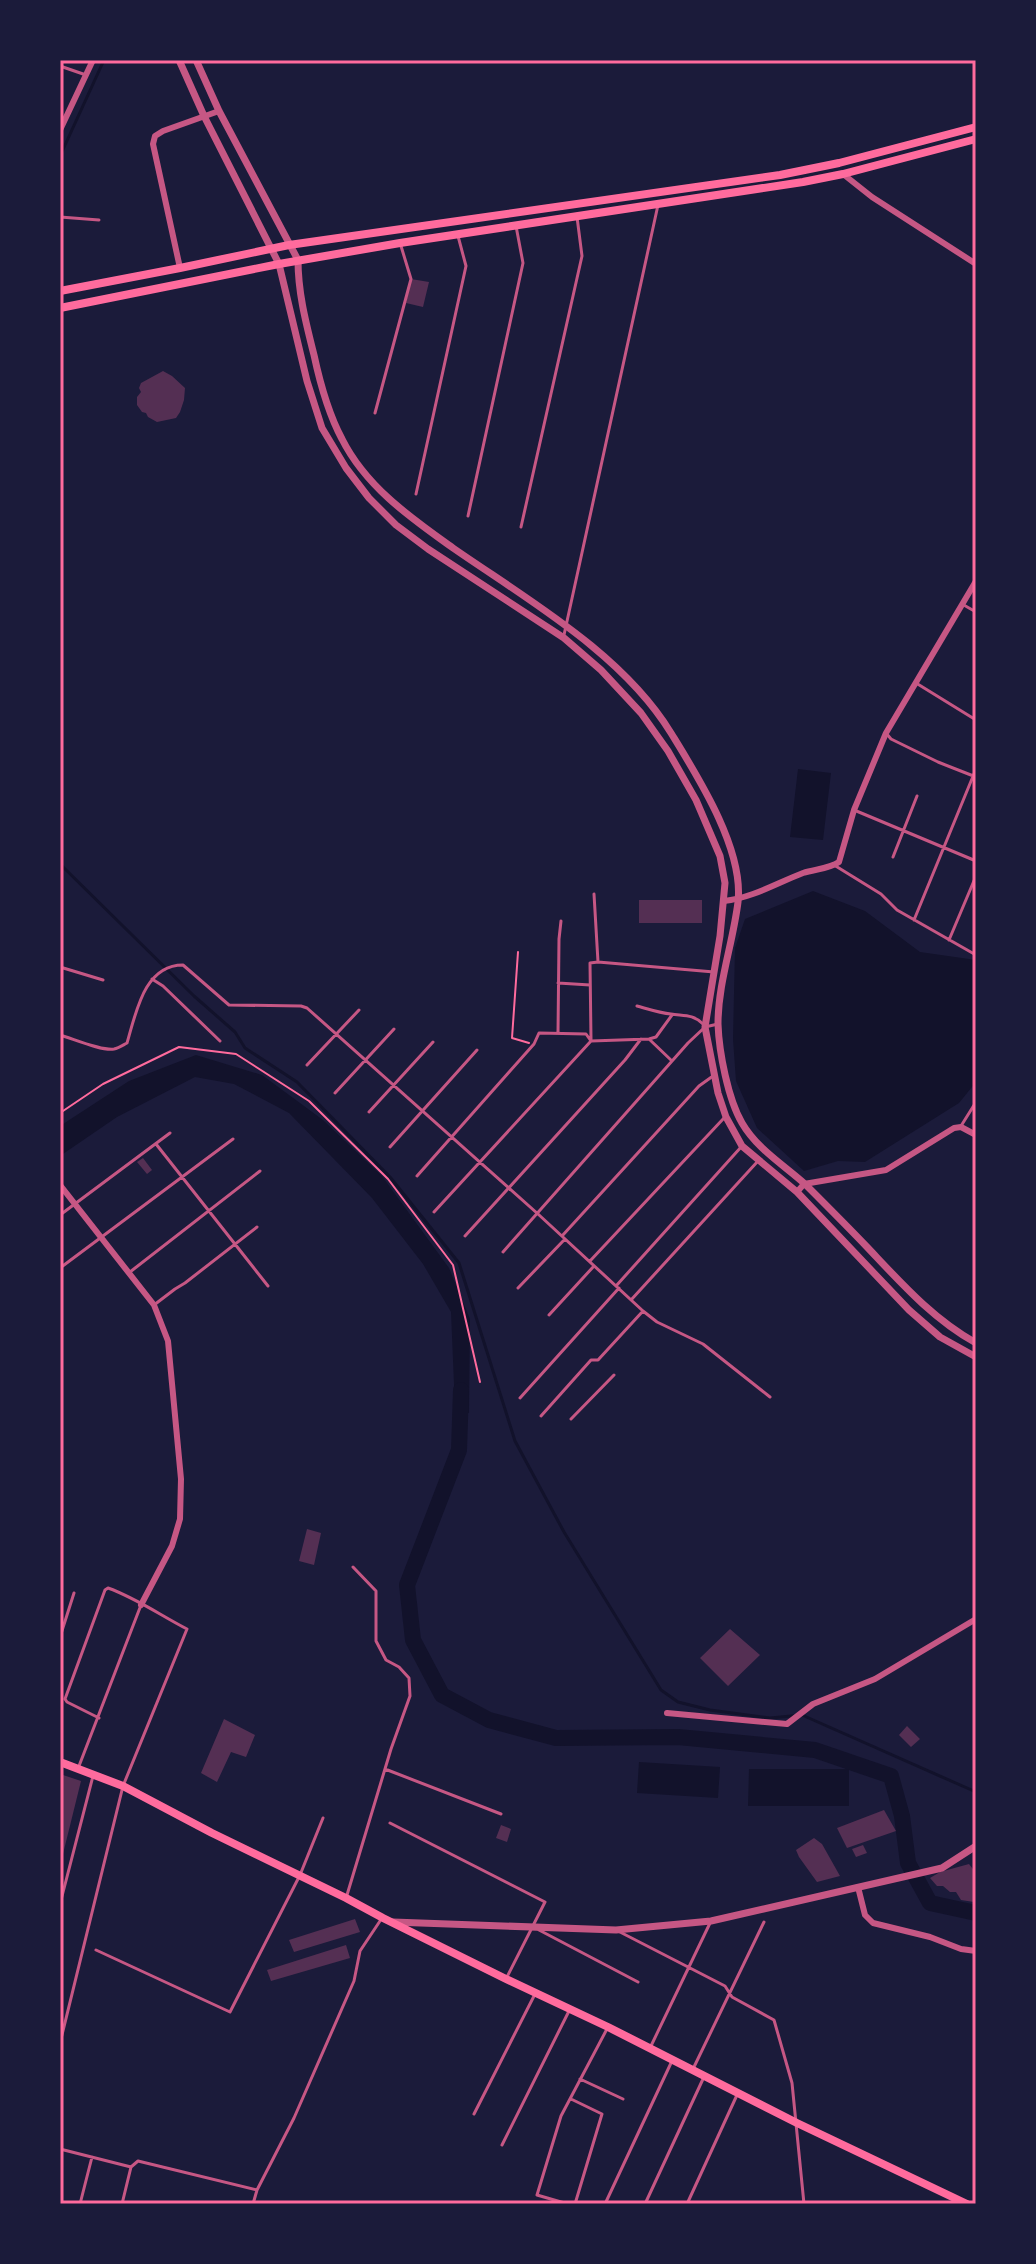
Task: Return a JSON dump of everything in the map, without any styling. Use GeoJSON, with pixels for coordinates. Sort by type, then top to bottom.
{"type":"FeatureCollection","features":[{"type":"Feature","properties":{"kind":"main road"},"geometry":{"type":"LineString","coordinates":[[60,291],[289,245],[780,175],[976,127]]}},
{"type":"Feature","properties":{"kind":"main road"},"geometry":{"type":"LineString","coordinates":[[60,308],[298,260],[843,174],[976,139]]}},
{"type":"Feature","properties":{"kind":"main road"},"geometry":{"type":"LineString","coordinates":[[60,1762],[123,1786],[506,1979],[967,2204]]}},
{"type":"Feature","properties":{"kind":"street"},"geometry":{"type":"LineString","coordinates":[[60,130],[93,60]]}},
{"type":"Feature","properties":{"kind":"street"},"geometry":{"type":"LineString","coordinates":[[179,60],[279,264],[307,381],[322,428],[346,468],[369,498],[396,525],[564,638],[601,670],[641,713],[668,751],[696,800],[720,856],[725,883],[705,1027],[726,1117],[742,1146],[797,1192],[909,1310],[940,1337],[976,1357]]}},
{"type":"Feature","properties":{"kind":"street"},"geometry":{"type":"LineString","coordinates":[[196,60],[219,111],[298,260],[298,287],[319,378],[342,441],[379,490],[412,519],[565,625],[614,664],[669,729],[706,795],[734,853],[738,900],[718,1024],[727,1083],[741,1121],[765,1151],[804,1184],[931,1313],[976,1343]]}},
{"type":"Feature","properties":{"kind":"street"},"geometry":{"type":"LineString","coordinates":[[180,268],[153,144],[155,136],[163,131],[219,111]]}},
{"type":"Feature","properties":{"kind":"street"},"geometry":{"type":"LineString","coordinates":[[843,174],[872,197],[976,264]]}},
{"type":"Feature","properties":{"kind":"street"},"geometry":{"type":"LineString","coordinates":[[724,901],[738,900],[839,862],[854,810],[886,733],[976,581]]}},
{"type":"Feature","properties":{"kind":"street"},"geometry":{"type":"LineString","coordinates":[[696,800],[706,795]]}},
{"type":"Feature","properties":{"kind":"street"},"geometry":{"type":"LineString","coordinates":[[797,1192],[804,1184],[886,1170],[954,1128],[961,1127],[976,1135]]}},
{"type":"Feature","properties":{"kind":"street"},"geometry":{"type":"LineString","coordinates":[[60,1185],[154,1305],[168,1341],[181,1479],[180,1519],[172,1546],[141,1605]]}},
{"type":"Feature","properties":{"kind":"street"},"geometry":{"type":"LineString","coordinates":[[667,1713],[787,1724],[813,1704],[875,1679],[976,1619]]}},
{"type":"Feature","properties":{"kind":"street"},"geometry":{"type":"LineString","coordinates":[[387,1920],[616,1930],[711,1921],[942,1868],[976,1846]]}},
{"type":"Feature","properties":{"kind":"street"},"geometry":{"type":"LineString","coordinates":[[858,1887],[865,1915],[873,1923],[976,1951]]}},
{"type":"Feature","properties":{"kind":"lane"},"geometry":{"type":"LineString","coordinates":[[60,66],[86,75]]}},
{"type":"Feature","properties":{"kind":"lane"},"geometry":{"type":"LineString","coordinates":[[564,638],[658,205]]}},
{"type":"Feature","properties":{"kind":"lane"},"geometry":{"type":"LineString","coordinates":[[60,217],[99,220]]}},
{"type":"Feature","properties":{"kind":"lane"},"geometry":{"type":"LineString","coordinates":[[521,527],[582,256],[577,217]]}},
{"type":"Feature","properties":{"kind":"lane"},"geometry":{"type":"LineString","coordinates":[[468,516],[523,263],[516,226]]}},
{"type":"Feature","properties":{"kind":"lane"},"geometry":{"type":"LineString","coordinates":[[416,494],[466,266],[458,234]]}},
{"type":"Feature","properties":{"kind":"lane"},"geometry":{"type":"LineString","coordinates":[[375,413],[411,279],[400,243]]}},
{"type":"Feature","properties":{"kind":"lane"},"geometry":{"type":"LineString","coordinates":[[962,604],[976,612]]}},
{"type":"Feature","properties":{"kind":"lane"},"geometry":{"type":"LineString","coordinates":[[916,683],[976,720]]}},
{"type":"Feature","properties":{"kind":"lane"},"geometry":{"type":"LineString","coordinates":[[886,733],[891,739],[975,777]]}},
{"type":"Feature","properties":{"kind":"lane"},"geometry":{"type":"LineString","coordinates":[[914,920],[976,769]]}},
{"type":"Feature","properties":{"kind":"lane"},"geometry":{"type":"LineString","coordinates":[[893,857],[917,796]]}},
{"type":"Feature","properties":{"kind":"lane"},"geometry":{"type":"LineString","coordinates":[[854,810],[976,861]]}},
{"type":"Feature","properties":{"kind":"lane"},"geometry":{"type":"LineString","coordinates":[[834,865],[881,894],[897,910],[976,955]]}},
{"type":"Feature","properties":{"kind":"lane"},"geometry":{"type":"LineString","coordinates":[[949,940],[976,876]]}},
{"type":"Feature","properties":{"kind":"lane"},"geometry":{"type":"LineString","coordinates":[[594,894],[598,962]]}},
{"type":"Feature","properties":{"kind":"lane"},"geometry":{"type":"LineString","coordinates":[[558,1033],[561,921]]}},
{"type":"Feature","properties":{"kind":"lane"},"geometry":{"type":"LineString","coordinates":[[434,1212],[591,1041],[590,963],[714,972]]}},
{"type":"Feature","properties":{"kind":"lane"},"geometry":{"type":"LineString","coordinates":[[60,1035],[114,1049],[127,1043],[143,991],[152,979],[171,965],[183,965],[229,1005],[301,1006],[480,1162],[643,1311],[657,1322],[703,1344],[770,1397]]}},
{"type":"Feature","properties":{"kind":"lane"},"geometry":{"type":"LineString","coordinates":[[60,967],[103,980]]}},
{"type":"Feature","properties":{"kind":"lane"},"geometry":{"type":"LineString","coordinates":[[152,979],[220,1041]]}},
{"type":"Feature","properties":{"kind":"lane"},"geometry":{"type":"LineString","coordinates":[[558,983],[590,985]]}},
{"type":"Feature","properties":{"kind":"lane"},"geometry":{"type":"LineString","coordinates":[[637,1006],[672,1015],[686,1015],[698,1019],[705,1027]]}},
{"type":"Feature","properties":{"kind":"lane"},"geometry":{"type":"LineString","coordinates":[[307,1065],[359,1010]]}},
{"type":"Feature","properties":{"kind":"lane"},"geometry":{"type":"LineString","coordinates":[[591,1041],[656,1037],[672,1015]]}},
{"type":"Feature","properties":{"kind":"lane"},"geometry":{"type":"LineString","coordinates":[[503,1252],[672,1061],[705,1027],[718,1024]]}},
{"type":"Feature","properties":{"kind":"lane"},"geometry":{"type":"LineString","coordinates":[[335,1093],[394,1029]]}},
{"type":"Feature","properties":{"kind":"lane"},"geometry":{"type":"LineString","coordinates":[[417,1176],[534,1044],[539,1033],[586,1034],[591,1041]]}},
{"type":"Feature","properties":{"kind":"lane"},"geometry":{"type":"LineString","coordinates":[[465,1236],[641,1039]]}},
{"type":"Feature","properties":{"kind":"lane"},"geometry":{"type":"LineString","coordinates":[[649,1039],[672,1061]]}},
{"type":"Feature","properties":{"kind":"lane"},"geometry":{"type":"LineString","coordinates":[[369,1112],[433,1042]]}},
{"type":"Feature","properties":{"kind":"lane"},"geometry":{"type":"LineString","coordinates":[[390,1147],[477,1050]]}},
{"type":"Feature","properties":{"kind":"lane"},"geometry":{"type":"LineString","coordinates":[[518,1288],[699,1086],[714,1075]]}},
{"type":"Feature","properties":{"kind":"lane"},"geometry":{"type":"LineString","coordinates":[[961,1127],[976,1102]]}},
{"type":"Feature","properties":{"kind":"lane"},"geometry":{"type":"LineString","coordinates":[[590,1261],[726,1117]]}},
{"type":"Feature","properties":{"kind":"lane"},"geometry":{"type":"LineString","coordinates":[[60,1215],[170,1133]]}},
{"type":"Feature","properties":{"kind":"lane"},"geometry":{"type":"LineString","coordinates":[[60,1268],[233,1139]]}},
{"type":"Feature","properties":{"kind":"lane"},"geometry":{"type":"LineString","coordinates":[[156,1144],[268,1286]]}},
{"type":"Feature","properties":{"kind":"lane"},"geometry":{"type":"LineString","coordinates":[[520,1398],[742,1146]]}},
{"type":"Feature","properties":{"kind":"lane"},"geometry":{"type":"LineString","coordinates":[[631,1300],[758,1160]]}},
{"type":"Feature","properties":{"kind":"lane"},"geometry":{"type":"LineString","coordinates":[[129,1273],[260,1171]]}},
{"type":"Feature","properties":{"kind":"lane"},"geometry":{"type":"LineString","coordinates":[[154,1305],[257,1227]]}},
{"type":"Feature","properties":{"kind":"lane"},"geometry":{"type":"LineString","coordinates":[[549,1315],[594,1266]]}},
{"type":"Feature","properties":{"kind":"lane"},"geometry":{"type":"LineString","coordinates":[[541,1416],[591,1360],[598,1360],[643,1311]]}},
{"type":"Feature","properties":{"kind":"lane"},"geometry":{"type":"LineString","coordinates":[[571,1419],[614,1375]]}},
{"type":"Feature","properties":{"kind":"lane"},"geometry":{"type":"LineString","coordinates":[[346,1898],[410,1696],[409,1678],[399,1667],[386,1660],[376,1641],[376,1591],[353,1567]]}},
{"type":"Feature","properties":{"kind":"lane"},"geometry":{"type":"LineString","coordinates":[[60,2043],[123,1786],[187,1629],[132,1597],[108,1588],[65,1699],[99,1718]]}},
{"type":"Feature","properties":{"kind":"lane"},"geometry":{"type":"LineString","coordinates":[[60,1637],[74,1593]]}},
{"type":"Feature","properties":{"kind":"lane"},"geometry":{"type":"LineString","coordinates":[[78,1768],[141,1605]]}},
{"type":"Feature","properties":{"kind":"lane"},"geometry":{"type":"LineString","coordinates":[[385,1769],[501,1814]]}},
{"type":"Feature","properties":{"kind":"lane"},"geometry":{"type":"LineString","coordinates":[[60,1904],[94,1774]]}},
{"type":"Feature","properties":{"kind":"lane"},"geometry":{"type":"LineString","coordinates":[[96,1950],[230,2012],[300,1875],[323,1818]]}},
{"type":"Feature","properties":{"kind":"lane"},"geometry":{"type":"LineString","coordinates":[[390,1823],[545,1902],[506,1979]]}},
{"type":"Feature","properties":{"kind":"lane"},"geometry":{"type":"LineString","coordinates":[[253,2204],[354,1981],[360,1951],[387,1920]]}},
{"type":"Feature","properties":{"kind":"lane"},"geometry":{"type":"LineString","coordinates":[[650,2048],[711,1921]]}},
{"type":"Feature","properties":{"kind":"lane"},"geometry":{"type":"LineString","coordinates":[[693,2069],[764,1922]]}},
{"type":"Feature","properties":{"kind":"lane"},"geometry":{"type":"LineString","coordinates":[[534,1927],[638,1982]]}},
{"type":"Feature","properties":{"kind":"lane"},"geometry":{"type":"LineString","coordinates":[[616,1930],[725,1986],[732,1997],[774,2020],[792,2083],[804,2204]]}},
{"type":"Feature","properties":{"kind":"lane"},"geometry":{"type":"LineString","coordinates":[[474,2114],[536,1993]]}},
{"type":"Feature","properties":{"kind":"lane"},"geometry":{"type":"LineString","coordinates":[[502,2145],[570,2009]]}},
{"type":"Feature","properties":{"kind":"lane"},"geometry":{"type":"LineString","coordinates":[[568,2204],[537,2195],[561,2116],[608,2027]]}},
{"type":"Feature","properties":{"kind":"lane"},"geometry":{"type":"LineString","coordinates":[[605,2204],[672,2059]]}},
{"type":"Feature","properties":{"kind":"lane"},"geometry":{"type":"LineString","coordinates":[[645,2204],[705,2075]]}},
{"type":"Feature","properties":{"kind":"lane"},"geometry":{"type":"LineString","coordinates":[[580,2079],[623,2099]]}},
{"type":"Feature","properties":{"kind":"lane"},"geometry":{"type":"LineString","coordinates":[[687,2204],[738,2092]]}},
{"type":"Feature","properties":{"kind":"lane"},"geometry":{"type":"LineString","coordinates":[[570,2098],[602,2114],[575,2204]]}},
{"type":"Feature","properties":{"kind":"lane"},"geometry":{"type":"LineString","coordinates":[[60,2149],[131,2167]]}},
{"type":"Feature","properties":{"kind":"lane"},"geometry":{"type":"LineString","coordinates":[[80,2204],[92,2157]]}},
{"type":"Feature","properties":{"kind":"lane"},"geometry":{"type":"LineString","coordinates":[[122,2204],[131,2167],[138,2161],[257,2190]]}},
{"type":"Feature","properties":{"kind":"path"},"geometry":{"type":"LineString","coordinates":[[518,952],[512,1038],[534,1044]]}},
{"type":"Feature","properties":{"kind":"path"},"geometry":{"type":"LineString","coordinates":[[60,1113],[103,1084],[179,1047],[236,1054],[309,1101],[388,1179],[453,1265],[480,1382]]}},
{"type":"Feature","properties":{"kind":"shaded area"},"geometry":{"type":"Polygon","coordinates":[[[798,769],[831,773],[823,840],[790,837],[798,769]]]}},
{"type":"Feature","properties":{"kind":"shaded area"},"geometry":{"type":"Polygon","coordinates":[[[813,891],[865,911],[920,952],[976,960],[976,1082],[959,1103],[865,1162],[838,1161],[804,1171],[757,1128],[736,1081],[733,1039],[735,948],[745,919],[813,891]]]}},
{"type":"Feature","properties":{"kind":"shaded area"},"geometry":{"type":"Polygon","coordinates":[[[196,1055],[262,1075],[323,1120],[382,1176],[449,1268],[470,1319],[469,1413],[455,1408],[451,1312],[423,1264],[372,1198],[289,1113],[234,1084],[195,1077],[117,1117],[60,1156],[60,1126],[129,1081],[196,1055]]]}},
{"type":"Feature","properties":{"kind":"shaded area"},"geometry":{"type":"Polygon","coordinates":[[[639,1762],[720,1767],[718,1798],[637,1793],[639,1762]]]}},
{"type":"Feature","properties":{"kind":"shaded area"},"geometry":{"type":"Polygon","coordinates":[[[749,1769],[849,1769],[849,1806],[748,1806],[749,1769]]]}},
{"type":"Feature","properties":{"kind":"building"},"geometry":{"type":"Polygon","coordinates":[[[411,279],[429,282],[423,307],[406,303],[411,279]]]}},
{"type":"Feature","properties":{"kind":"building"},"geometry":{"type":"Polygon","coordinates":[[[163,371],[185,388],[184,400],[176,418],[157,422],[142,412],[137,405],[137,397],[141,392],[141,383],[163,371]]]}},
{"type":"Feature","properties":{"kind":"building"},"geometry":{"type":"Polygon","coordinates":[[[639,900],[702,900],[702,923],[639,923],[639,900]]]}},
{"type":"Feature","properties":{"kind":"building"},"geometry":{"type":"Polygon","coordinates":[[[143,1158],[152,1170],[147,1174],[137,1162],[143,1158]]]}},
{"type":"Feature","properties":{"kind":"building"},"geometry":{"type":"Polygon","coordinates":[[[307,1529],[321,1533],[314,1565],[299,1561],[307,1529]]]}},
{"type":"Feature","properties":{"kind":"building"},"geometry":{"type":"Polygon","coordinates":[[[730,1629],[760,1655],[728,1686],[700,1658],[730,1629]]]}},
{"type":"Feature","properties":{"kind":"building"},"geometry":{"type":"Polygon","coordinates":[[[224,1719],[255,1735],[246,1757],[231,1752],[217,1782],[201,1773],[224,1719]]]}},
{"type":"Feature","properties":{"kind":"building"},"geometry":{"type":"Polygon","coordinates":[[[907,1726],[920,1739],[911,1747],[899,1735],[907,1726]]]}},
{"type":"Feature","properties":{"kind":"building"},"geometry":{"type":"Polygon","coordinates":[[[60,1774],[81,1781],[61,1862],[60,1861],[60,1774]]]}},
{"type":"Feature","properties":{"kind":"building"},"geometry":{"type":"Polygon","coordinates":[[[884,1810],[896,1831],[847,1848],[837,1828],[884,1810]]]}},
{"type":"Feature","properties":{"kind":"building"},"geometry":{"type":"Polygon","coordinates":[[[501,1825],[511,1829],[507,1842],[496,1838],[501,1825]]]}},
{"type":"Feature","properties":{"kind":"building"},"geometry":{"type":"Polygon","coordinates":[[[814,1838],[822,1844],[840,1876],[817,1882],[799,1857],[796,1850],[814,1838]]]}},
{"type":"Feature","properties":{"kind":"building"},"geometry":{"type":"Polygon","coordinates":[[[863,1845],[867,1853],[856,1857],[852,1849],[863,1845]]]}},
{"type":"Feature","properties":{"kind":"building"},"geometry":{"type":"Polygon","coordinates":[[[969,1864],[976,1873],[974,1902],[961,1900],[956,1892],[937,1886],[930,1878],[940,1872],[969,1864]]]}},
{"type":"Feature","properties":{"kind":"building"},"geometry":{"type":"Polygon","coordinates":[[[355,1919],[360,1932],[294,1952],[289,1940],[355,1919]]]}},
{"type":"Feature","properties":{"kind":"building"},"geometry":{"type":"Polygon","coordinates":[[[346,1945],[350,1958],[271,1981],[267,1970],[346,1945]]]}},
{"type":"Feature","properties":{"kind":"waterway"},"geometry":{"type":"LineString","coordinates":[[60,156],[104,60]]}},
{"type":"Feature","properties":{"kind":"waterway"},"geometry":{"type":"LineString","coordinates":[[60,864],[194,996],[235,1032],[245,1048],[297,1082],[390,1177],[459,1263],[515,1441],[564,1532],[661,1690],[678,1702],[710,1710],[770,1718],[802,1715],[976,1792]]}},
{"type":"Feature","properties":{"kind":"waterway"},"geometry":{"type":"LineString","coordinates":[[461,1390],[459,1450],[407,1585],[413,1640],[442,1695],[489,1720],[556,1738],[678,1737],[815,1750],[891,1776],[902,1816],[908,1863],[930,1903],[976,1913]]}}]}
